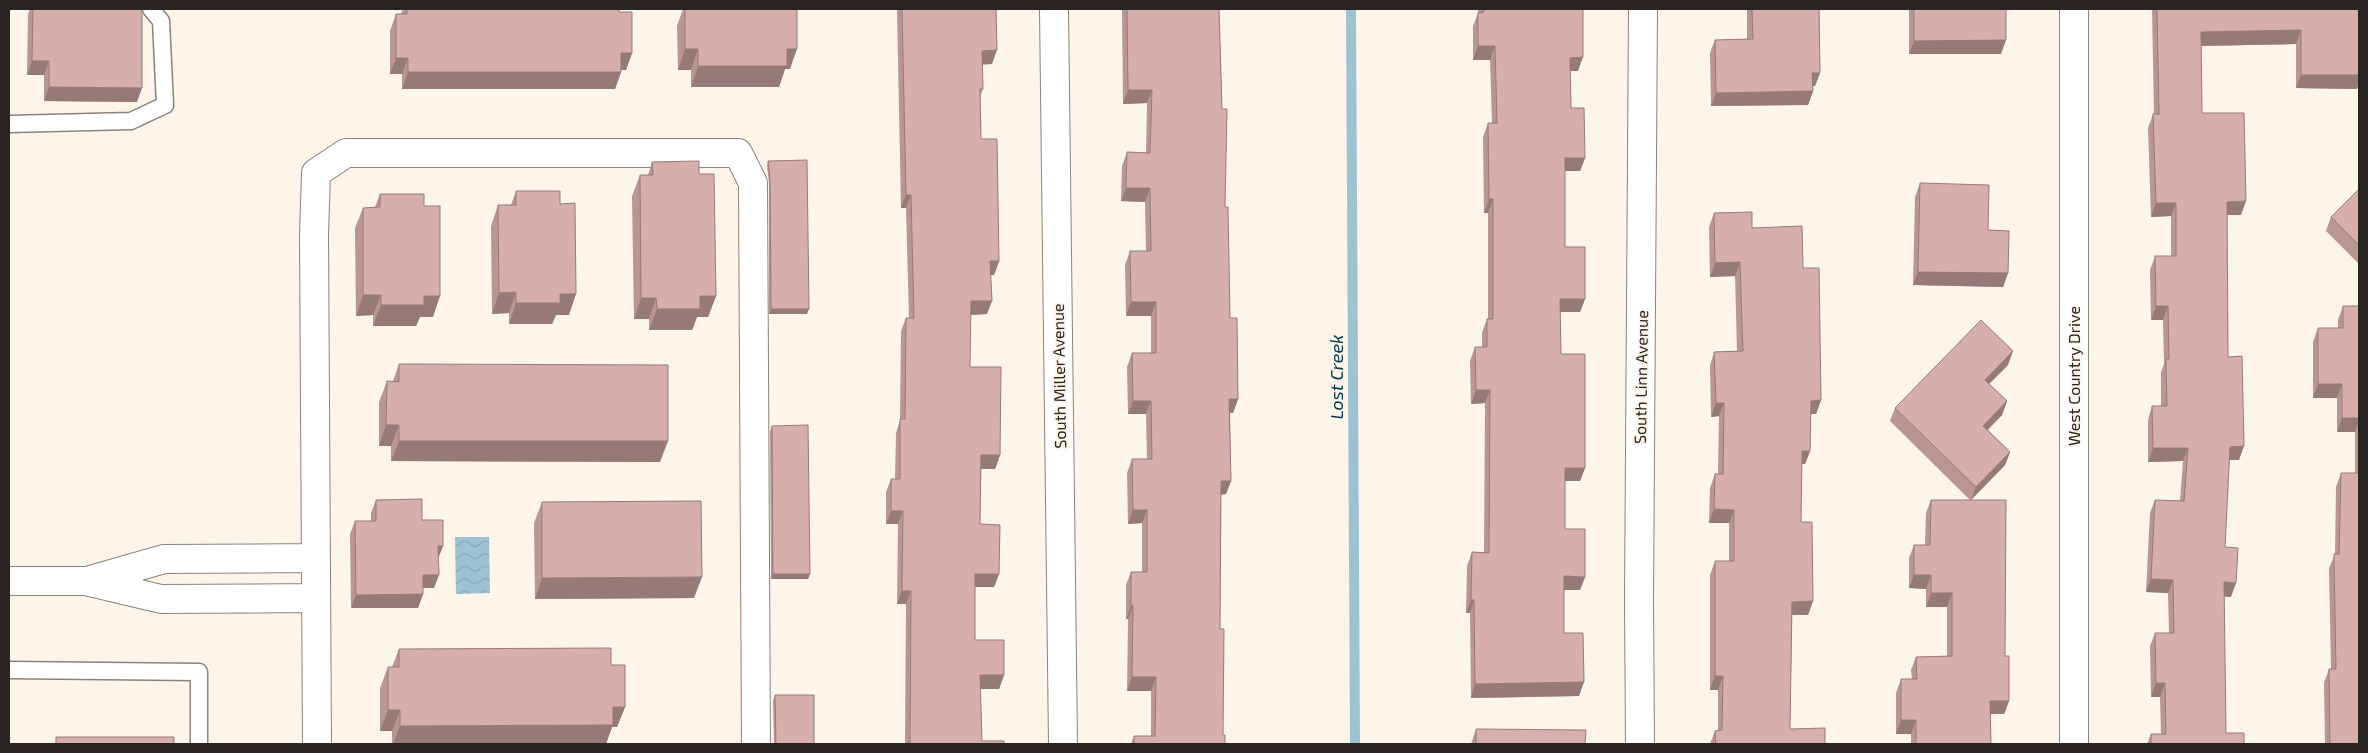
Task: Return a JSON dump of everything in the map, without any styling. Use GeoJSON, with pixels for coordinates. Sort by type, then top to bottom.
{"type":"FeatureCollection","features":[{"type":"Feature","properties":{"kind":"street","name":"South Miller Avenue"},"geometry":{"type":"LineString","coordinates":[[1054,9],[1063,744]]}},
{"type":"Feature","properties":{"kind":"street","name":"South Linn Avenue"},"geometry":{"type":"LineString","coordinates":[[1640,744],[1639,601],[1643,9]]}},
{"type":"Feature","properties":{"kind":"street","name":"West Country Drive"},"geometry":{"type":"LineString","coordinates":[[2074,9],[2074,744]]}},
{"type":"Feature","properties":{"kind":"street"},"geometry":{"type":"LineString","coordinates":[[317,744],[314,234],[316,173],[346,153],[738,153],[753,183],[756,744]]}},
{"type":"Feature","properties":{"kind":"street"},"geometry":{"type":"LineString","coordinates":[[86,581],[164,559],[316,558]]}},
{"type":"Feature","properties":{"kind":"street"},"geometry":{"type":"LineString","coordinates":[[9,581],[86,581],[161,599],[316,598]]}},
{"type":"Feature","properties":{"kind":"lane"},"geometry":{"type":"LineString","coordinates":[[9,124],[131,121],[165,105],[156,15]]}},
{"type":"Feature","properties":{"kind":"lane"},"geometry":{"type":"LineString","coordinates":[[9,670],[199,672],[199,744]]}},
{"type":"Feature","properties":{"kind":"water"},"geometry":{"type":"Polygon","coordinates":[[[455,537],[489,537],[490,593],[456,594],[455,537]]]}},
{"type":"Feature","properties":{"kind":"building"},"geometry":{"type":"Polygon","coordinates":[[[33,9],[142,9],[142,88],[49,87],[49,61],[32,61],[33,9]]]}},
{"type":"Feature","properties":{"kind":"building"},"geometry":{"type":"Polygon","coordinates":[[[407,9],[619,9],[619,12],[632,12],[632,53],[621,53],[621,72],[408,72],[408,58],[396,58],[396,14],[407,14],[407,9]]]}},
{"type":"Feature","properties":{"kind":"building"},"geometry":{"type":"Polygon","coordinates":[[[685,9],[797,9],[797,49],[787,49],[787,66],[698,66],[698,49],[685,49],[685,9]]]}},
{"type":"Feature","properties":{"kind":"building"},"geometry":{"type":"Polygon","coordinates":[[[902,9],[996,9],[997,50],[982,51],[983,89],[980,89],[981,139],[997,139],[999,261],[990,261],[992,301],[971,301],[970,367],[1001,367],[1000,455],[981,455],[980,524],[1000,525],[999,574],[975,574],[975,640],[1004,640],[1004,675],[980,675],[982,741],[1004,741],[1004,744],[907,744],[910,743],[911,591],[902,591],[903,511],[891,511],[891,479],[900,479],[900,419],[905,419],[906,318],[914,318],[911,195],[906,195],[902,9]]]}},
{"type":"Feature","properties":{"kind":"building"},"geometry":{"type":"Polygon","coordinates":[[[1127,9],[1219,9],[1222,109],[1227,109],[1225,207],[1228,207],[1230,318],[1237,318],[1238,399],[1229,399],[1231,481],[1221,481],[1220,629],[1224,629],[1223,735],[1225,735],[1225,744],[1134,744],[1134,736],[1155,736],[1156,677],[1132,677],[1133,606],[1131,606],[1131,572],[1147,572],[1147,510],[1133,510],[1132,459],[1152,459],[1151,401],[1133,401],[1132,353],[1156,353],[1156,302],[1131,302],[1130,251],[1151,251],[1150,188],[1126,188],[1127,152],[1150,153],[1152,90],[1128,90],[1127,9]]]}},
{"type":"Feature","properties":{"kind":"building"},"geometry":{"type":"Polygon","coordinates":[[[1484,9],[1583,9],[1583,57],[1570,58],[1571,108],[1584,108],[1585,158],[1565,158],[1565,247],[1585,247],[1585,299],[1560,299],[1561,354],[1585,354],[1585,468],[1565,468],[1565,529],[1585,529],[1585,577],[1564,576],[1564,633],[1583,633],[1584,682],[1475,684],[1474,600],[1471,600],[1472,552],[1489,553],[1490,390],[1476,390],[1475,347],[1487,347],[1487,319],[1493,319],[1493,199],[1489,199],[1488,123],[1497,123],[1495,46],[1478,46],[1478,13],[1484,12],[1484,9]]]}},
{"type":"Feature","properties":{"kind":"building"},"geometry":{"type":"Polygon","coordinates":[[[1752,9],[1819,9],[1820,73],[1812,73],[1813,91],[1716,93],[1715,40],[1753,39],[1752,9]]]}},
{"type":"Feature","properties":{"kind":"building"},"geometry":{"type":"Polygon","coordinates":[[[1914,9],[2006,9],[2006,40],[1914,41],[1914,9]]]}},
{"type":"Feature","properties":{"kind":"building"},"geometry":{"type":"Polygon","coordinates":[[[2157,9],[2359,9],[2359,75],[2301,75],[2301,30],[2201,32],[2202,113],[2244,113],[2246,201],[2227,202],[2228,357],[2242,356],[2244,446],[2230,447],[2225,547],[2238,548],[2236,583],[2224,582],[2226,733],[2244,733],[2244,744],[2151,744],[2151,734],[2166,734],[2165,683],[2156,683],[2155,633],[2174,633],[2173,580],[2151,579],[2155,500],[2184,501],[2188,448],[2153,448],[2152,406],[2167,406],[2166,359],[2169,359],[2168,306],[2156,306],[2155,256],[2176,256],[2176,203],[2156,203],[2153,114],[2159,114],[2157,9]]]}},
{"type":"Feature","properties":{"kind":"building"},"geometry":{"type":"Polygon","coordinates":[[[807,160],[809,309],[771,309],[770,178],[768,161],[807,160]]]}},
{"type":"Feature","properties":{"kind":"building"},"geometry":{"type":"Polygon","coordinates":[[[699,161],[699,174],[714,174],[716,296],[700,296],[700,309],[657,309],[656,298],[641,298],[640,175],[653,175],[652,162],[699,161]]]}},
{"type":"Feature","properties":{"kind":"building"},"geometry":{"type":"Polygon","coordinates":[[[1920,183],[1989,185],[1988,230],[2009,231],[2008,273],[1918,272],[1920,183]]]}},
{"type":"Feature","properties":{"kind":"building"},"geometry":{"type":"Polygon","coordinates":[[[2359,189],[2359,245],[2331,217],[2359,189]]]}},
{"type":"Feature","properties":{"kind":"building"},"geometry":{"type":"Polygon","coordinates":[[[516,191],[560,191],[560,204],[575,203],[576,294],[560,294],[560,303],[516,303],[516,292],[499,293],[498,205],[516,205],[516,191]]]}},
{"type":"Feature","properties":{"kind":"building"},"geometry":{"type":"Polygon","coordinates":[[[380,194],[424,194],[424,206],[440,206],[440,296],[424,296],[424,305],[381,305],[381,295],[363,295],[363,208],[380,207],[380,194]]]}},
{"type":"Feature","properties":{"kind":"building"},"geometry":{"type":"Polygon","coordinates":[[[1752,212],[1752,228],[1802,226],[1803,268],[1819,268],[1821,400],[1811,401],[1810,451],[1802,451],[1801,522],[1812,522],[1813,601],[1792,602],[1790,729],[1825,728],[1825,744],[1716,744],[1715,731],[1722,730],[1723,676],[1715,676],[1715,561],[1734,561],[1734,510],[1714,509],[1715,474],[1723,474],[1724,403],[1716,403],[1714,352],[1743,351],[1740,262],[1715,263],[1714,213],[1752,212]]]}},
{"type":"Feature","properties":{"kind":"building"},"geometry":{"type":"Polygon","coordinates":[[[2343,306],[2359,306],[2359,418],[2342,418],[2342,384],[2318,384],[2318,328],[2343,328],[2343,306]]]}},
{"type":"Feature","properties":{"kind":"building"},"geometry":{"type":"Polygon","coordinates":[[[1981,320],[2013,351],[1985,380],[2007,401],[1983,426],[2010,452],[1976,487],[1895,408],[1981,320]]]}},
{"type":"Feature","properties":{"kind":"building"},"geometry":{"type":"Polygon","coordinates":[[[399,364],[668,365],[668,441],[399,441],[399,425],[386,425],[387,381],[399,382],[399,364]]]}},
{"type":"Feature","properties":{"kind":"building"},"geometry":{"type":"Polygon","coordinates":[[[808,425],[810,574],[773,574],[772,426],[808,425]]]}},
{"type":"Feature","properties":{"kind":"building"},"geometry":{"type":"Polygon","coordinates":[[[2341,473],[2359,473],[2359,744],[2330,744],[2329,669],[2336,669],[2334,554],[2339,554],[2341,473]]]}},
{"type":"Feature","properties":{"kind":"building"},"geometry":{"type":"Polygon","coordinates":[[[422,499],[422,520],[443,520],[443,546],[438,546],[439,575],[423,575],[423,594],[356,595],[355,521],[376,521],[376,500],[422,499]]]}},
{"type":"Feature","properties":{"kind":"building"},"geometry":{"type":"Polygon","coordinates":[[[1931,500],[2006,500],[2005,656],[2009,656],[2009,701],[1990,701],[1991,744],[1916,744],[1916,720],[1901,720],[1901,679],[1917,679],[1916,657],[1952,656],[1952,593],[1931,593],[1931,575],[1914,575],[1914,545],[1930,545],[1931,500]]]}},
{"type":"Feature","properties":{"kind":"building"},"geometry":{"type":"Polygon","coordinates":[[[701,501],[702,577],[542,578],[542,502],[701,501]]]}},
{"type":"Feature","properties":{"kind":"building"},"geometry":{"type":"Polygon","coordinates":[[[611,648],[611,665],[625,665],[625,707],[613,707],[613,725],[400,726],[400,710],[388,710],[388,667],[399,667],[399,649],[611,648]]]}},
{"type":"Feature","properties":{"kind":"building"},"geometry":{"type":"Polygon","coordinates":[[[775,695],[814,695],[814,744],[776,744],[775,695]]]}},
{"type":"Feature","properties":{"kind":"building"},"geometry":{"type":"Polygon","coordinates":[[[1476,729],[1586,730],[1585,744],[1476,744],[1476,729]]]}},
{"type":"Feature","properties":{"kind":"building"},"geometry":{"type":"Polygon","coordinates":[[[56,737],[174,737],[174,744],[56,744],[56,737]]]}},
{"type":"Feature","properties":{"kind":"waterway","name":"Lost Creek"},"geometry":{"type":"LineString","coordinates":[[1351,9],[1355,744]]}}]}
